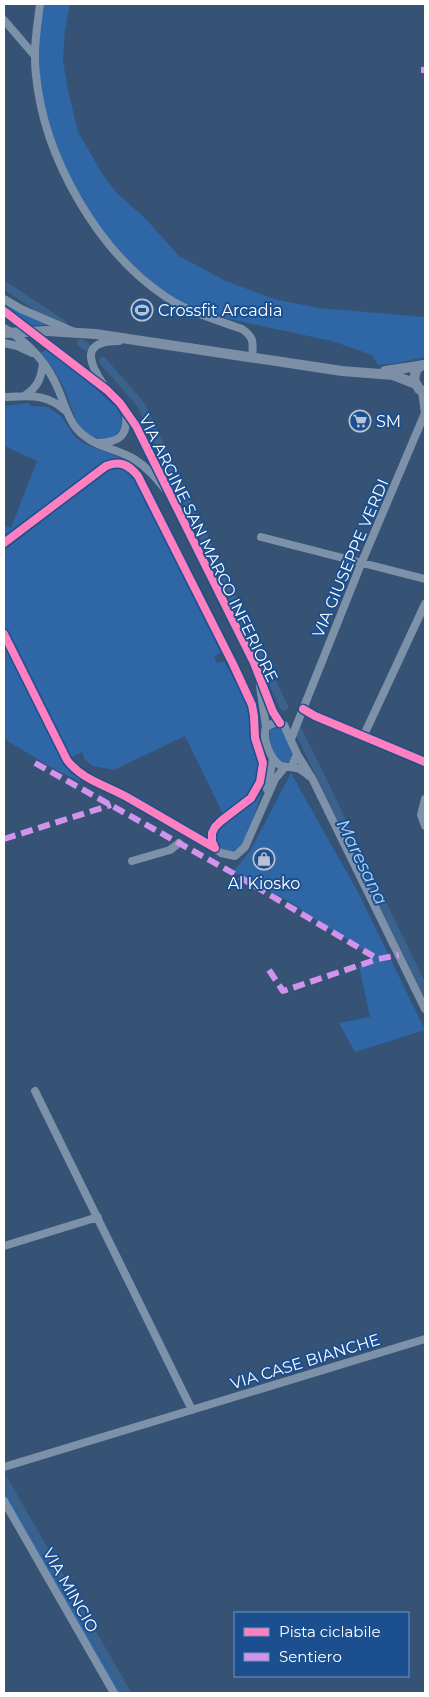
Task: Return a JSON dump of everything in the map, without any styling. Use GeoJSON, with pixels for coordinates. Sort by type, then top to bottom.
{"type":"FeatureCollection","features":[{"type":"Feature","properties":{"kind":"main road"},"geometry":{"type":"LineString","coordinates":[[4,333],[48,331],[95,334],[369,374],[397,376],[421,389]]}},
{"type":"Feature","properties":{"kind":"main road"},"geometry":{"type":"LineString","coordinates":[[369,374],[424,365]]}},
{"type":"Feature","properties":{"kind":"main road"},"geometry":{"type":"LineString","coordinates":[[421,389],[415,373],[418,368],[424,365]]}},
{"type":"Feature","properties":{"kind":"street"},"geometry":{"type":"LineString","coordinates":[[40,4],[35,56],[42,114],[54,152],[80,202],[110,246],[144,281],[167,298],[250,334],[253,341],[252,357]]}},
{"type":"Feature","properties":{"kind":"street"},"geometry":{"type":"LineString","coordinates":[[4,20],[35,56]]}},
{"type":"Feature","properties":{"kind":"street"},"geometry":{"type":"LineString","coordinates":[[4,294],[42,318]]}},
{"type":"Feature","properties":{"kind":"street"},"geometry":{"type":"LineString","coordinates":[[4,299],[75,332]]}},
{"type":"Feature","properties":{"kind":"street"},"geometry":{"type":"LineString","coordinates":[[4,311],[107,390]]}},
{"type":"Feature","properties":{"kind":"street"},"geometry":{"type":"LineString","coordinates":[[4,328],[28,346],[43,363],[56,383],[76,428],[88,439],[138,462],[154,476],[171,496]]}},
{"type":"Feature","properties":{"kind":"street"},"geometry":{"type":"LineString","coordinates":[[107,390],[94,370],[90,354],[92,348],[102,342],[142,341]]}},
{"type":"Feature","properties":{"kind":"street"},"geometry":{"type":"LineString","coordinates":[[4,343],[36,354]]}},
{"type":"Feature","properties":{"kind":"street"},"geometry":{"type":"LineString","coordinates":[[24,396],[37,386],[41,378],[43,363]]}},
{"type":"Feature","properties":{"kind":"street","name":"VIA GIUSEPPE VERDI"},"geometry":{"type":"LineString","coordinates":[[291,739],[361,564],[425,413],[421,389]]}},
{"type":"Feature","properties":{"kind":"street","name":"VIA ARGINE SAN MARCO INFERIORE"},"geometry":{"type":"LineString","coordinates":[[107,390],[126,412],[144,442],[258,672],[274,712],[313,780],[425,1009]]}},
{"type":"Feature","properties":{"kind":"street"},"geometry":{"type":"LineString","coordinates":[[4,397],[37,396],[51,400],[68,412]]}},
{"type":"Feature","properties":{"kind":"street"},"geometry":{"type":"LineString","coordinates":[[96,443],[113,443],[122,436],[126,426],[126,412]]}},
{"type":"Feature","properties":{"kind":"street","name":"VIA ARGINE SAN MARCO INFERIORE"},"geometry":{"type":"LineString","coordinates":[[4,543],[106,466],[118,463],[126,464],[133,469],[252,706],[255,738],[263,763],[260,782],[251,798],[221,821],[212,832],[212,842],[215,848]]}},
{"type":"Feature","properties":{"kind":"street"},"geometry":{"type":"LineString","coordinates":[[261,537],[425,579]]}},
{"type":"Feature","properties":{"kind":"street"},"geometry":{"type":"LineString","coordinates":[[363,737],[425,604]]}},
{"type":"Feature","properties":{"kind":"street"},"geometry":{"type":"LineString","coordinates":[[4,634],[73,769],[81,776],[106,786],[221,853],[235,856],[245,847],[275,779],[297,754]]}},
{"type":"Feature","properties":{"kind":"street","name":"VIA ARGINE SAN MARCO INFERIORE"},"geometry":{"type":"LineString","coordinates":[[258,672],[266,727],[265,737],[273,759],[281,766],[302,770],[313,780]]}},
{"type":"Feature","properties":{"kind":"street"},"geometry":{"type":"LineString","coordinates":[[266,727],[273,723],[282,724],[295,721],[300,713]]}},
{"type":"Feature","properties":{"kind":"street"},"geometry":{"type":"LineString","coordinates":[[315,716],[425,762]]}},
{"type":"Feature","properties":{"kind":"street"},"geometry":{"type":"LineString","coordinates":[[264,801],[273,759]]}},
{"type":"Feature","properties":{"kind":"street"},"geometry":{"type":"LineString","coordinates":[[425,798],[421,812],[425,826]]}},
{"type":"Feature","properties":{"kind":"street"},"geometry":{"type":"LineString","coordinates":[[132,861],[170,850],[179,843]]}},
{"type":"Feature","properties":{"kind":"street"},"geometry":{"type":"LineString","coordinates":[[35,1091],[192,1410]]}},
{"type":"Feature","properties":{"kind":"street"},"geometry":{"type":"LineString","coordinates":[[4,1246],[98,1217]]}},
{"type":"Feature","properties":{"kind":"street","name":"VIA CASE BIANCHE"},"geometry":{"type":"LineString","coordinates":[[5,1464],[192,1410],[425,1338]]}},
{"type":"Feature","properties":{"kind":"street","name":"VIA MINCIO"},"geometry":{"type":"LineString","coordinates":[[4,1501],[114,1693]]}},
{"type":"Feature","properties":{"kind":"shaded area"},"geometry":{"type":"Polygon","coordinates":[[[40,4],[70,4],[65,30],[63,61],[78,132],[103,175],[117,193],[146,219],[179,256],[226,281],[274,299],[319,308],[425,317],[425,357],[378,365],[372,355],[332,341],[210,315],[151,289],[76,200],[48,144],[33,83],[36,22],[40,4]]]}},
{"type":"Feature","properties":{"kind":"shaded area"},"geometry":{"type":"Polygon","coordinates":[[[4,302],[46,325],[31,325],[4,306],[4,302]]]}},
{"type":"Feature","properties":{"kind":"shaded area"},"geometry":{"type":"Polygon","coordinates":[[[46,349],[117,408],[122,425],[114,436],[100,439],[84,431],[75,418],[61,382],[41,353],[46,349]]]}},
{"type":"Feature","properties":{"kind":"shaded area"},"geometry":{"type":"Polygon","coordinates":[[[29,403],[31,406],[48,407],[61,416],[75,437],[85,444],[128,461],[124,469],[133,476],[221,653],[214,656],[217,663],[224,661],[249,707],[260,762],[256,782],[248,798],[223,814],[185,736],[114,770],[93,766],[85,760],[82,752],[71,758],[58,733],[81,782],[56,770],[4,739],[4,550],[59,508],[4,547],[4,525],[11,528],[37,461],[4,446],[4,406],[29,403]]]}},
{"type":"Feature","properties":{"kind":"shaded area"},"geometry":{"type":"Polygon","coordinates":[[[278,727],[284,733],[290,747],[291,760],[286,762],[277,758],[270,740],[270,730],[278,727]]]}},
{"type":"Feature","properties":{"kind":"shaded area"},"geometry":{"type":"Polygon","coordinates":[[[291,773],[359,894],[425,1030],[355,1052],[339,1023],[370,1017],[359,966],[373,958],[292,903],[233,872],[250,851],[291,773]]]}},
{"type":"Feature","properties":{"kind":"shaded area"},"geometry":{"type":"Polygon","coordinates":[[[262,792],[250,828],[241,846],[230,852],[219,847],[216,841],[218,829],[250,806],[262,792]]]}},
{"type":"Feature","properties":{"kind":"shaded area"},"geometry":{"type":"Polygon","coordinates":[[[4,1488],[122,1693],[117,1693],[4,1495],[4,1488]]]}},
{"type":"Feature","properties":{"kind":"waterway","name":"Maresana"},"geometry":{"type":"LineString","coordinates":[[4,285],[63,324]]}},
{"type":"Feature","properties":{"kind":"waterway","name":"Maresana"},"geometry":{"type":"LineString","coordinates":[[81,343],[87,347]]}},
{"type":"Feature","properties":{"kind":"waterway","name":"Maresana"},"geometry":{"type":"LineString","coordinates":[[103,361],[141,405],[284,707]]}},
{"type":"Feature","properties":{"kind":"waterway","name":"Maresana"},"geometry":{"type":"LineString","coordinates":[[299,732],[425,991]]}},
{"type":"Feature","properties":{"kind":"waterway"},"geometry":{"type":"LineString","coordinates":[[4,1480],[127,1693]]}},
{"type":"Feature","properties":{"kind":"marked path"},"geometry":{"type":"LineString","coordinates":[[35,763],[231,872],[378,959],[399,955]]}},
{"type":"Feature","properties":{"kind":"marked path"},"geometry":{"type":"LineString","coordinates":[[4,839],[111,805]]}},
{"type":"Feature","properties":{"kind":"marked path"},"geometry":{"type":"LineString","coordinates":[[269,970],[283,991],[378,959]]}},
{"type":"Feature","properties":{"kind":"cycle path"},"geometry":{"type":"LineString","coordinates":[[4,311],[107,390],[120,403],[136,426],[254,663],[273,712],[280,723]]}},
{"type":"Feature","properties":{"kind":"cycle path"},"geometry":{"type":"LineString","coordinates":[[4,543],[106,466],[116,463],[124,465],[138,476],[252,705],[255,738],[263,763],[260,782],[251,798],[215,827],[212,833],[212,841],[215,848],[125,796],[86,777],[73,767],[67,760],[4,634]]}},
{"type":"Feature","properties":{"kind":"cycle path"},"geometry":{"type":"LineString","coordinates":[[303,709],[315,716],[425,762]]}},
{"type":"Feature","properties":{"kind":"place","name":"Crossfit Arcadia"},"geometry":{"type":"Point","coordinates":[142,310]}},
{"type":"Feature","properties":{"kind":"place","name":"SM"},"geometry":{"type":"Point","coordinates":[360,421]}},
{"type":"Feature","properties":{"kind":"place","name":"Al Kiosko"},"geometry":{"type":"Point","coordinates":[264,859]}}]}
